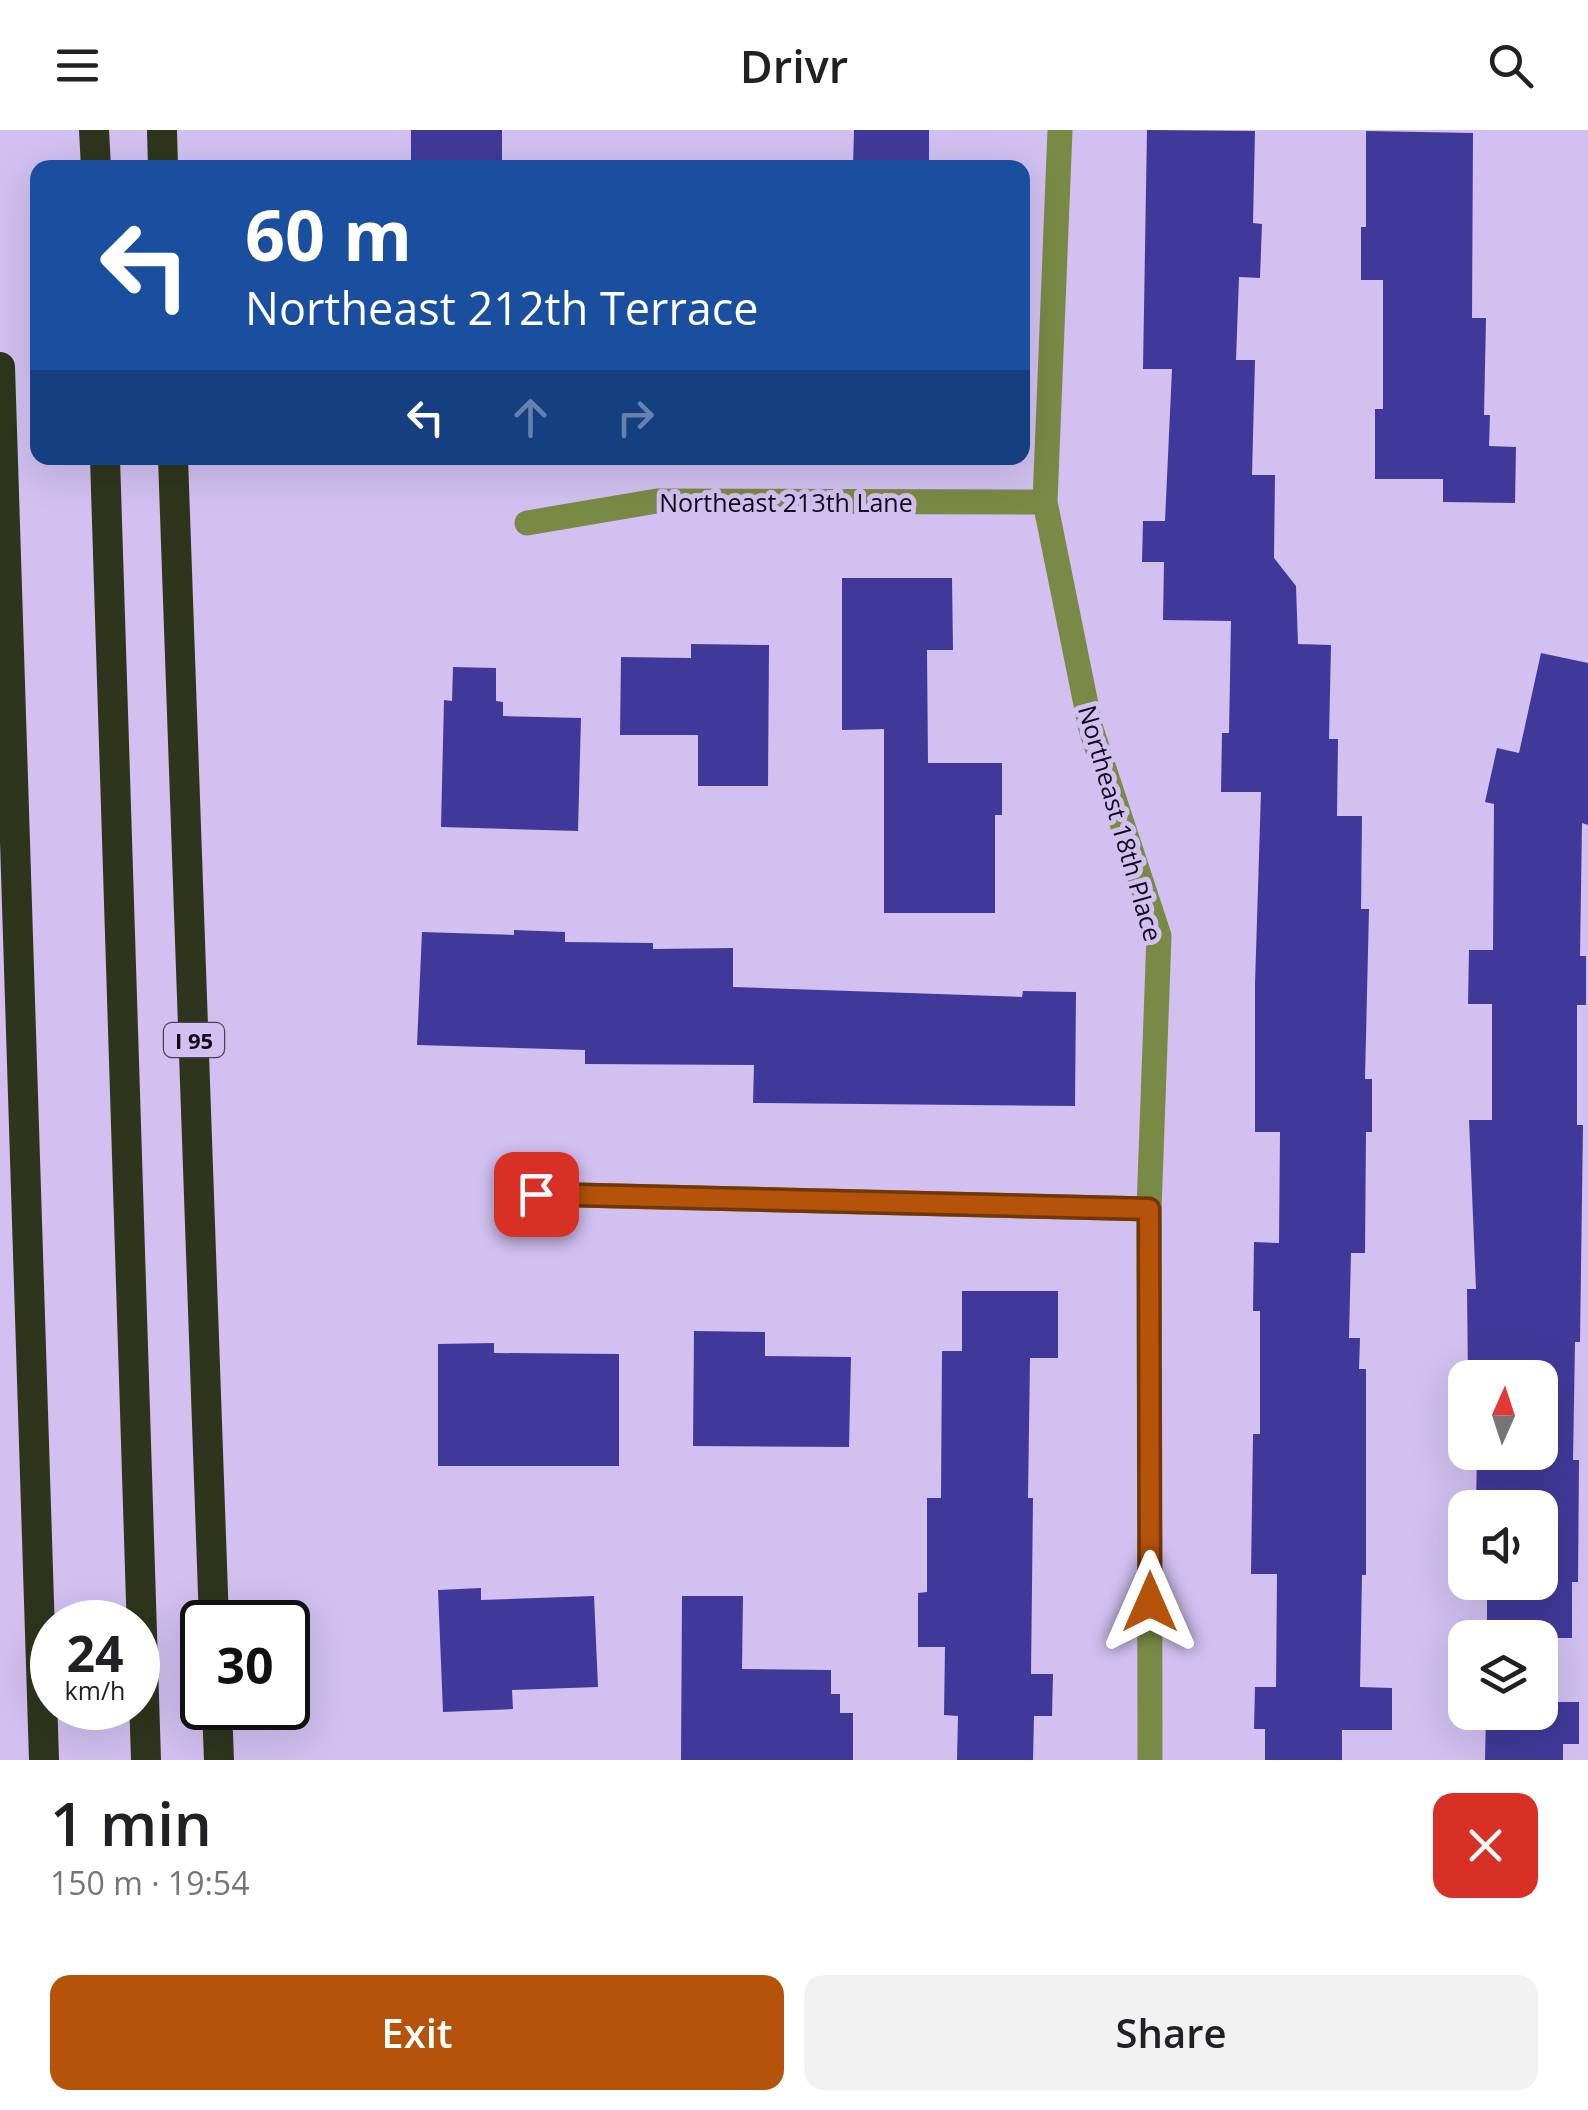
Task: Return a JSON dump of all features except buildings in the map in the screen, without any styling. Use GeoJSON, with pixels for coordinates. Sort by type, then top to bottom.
{"type":"FeatureCollection","features":[{"type":"Feature","properties":{"kind":"highway"},"geometry":{"type":"LineString","coordinates":[[94,130],[96,160]]}},
{"type":"Feature","properties":{"kind":"highway"},"geometry":{"type":"LineString","coordinates":[[162,130],[163,160]]}},
{"type":"Feature","properties":{"kind":"highway"},"geometry":{"type":"LineString","coordinates":[[0,367],[44,1760]]}},
{"type":"Feature","properties":{"kind":"highway"},"geometry":{"type":"LineString","coordinates":[[105,465],[146,1760]]}},
{"type":"Feature","properties":{"kind":"highway","name":"I 95"},"geometry":{"type":"LineString","coordinates":[[173,465],[213,1600]]}},
{"type":"Feature","properties":{"kind":"highway"},"geometry":{"type":"LineString","coordinates":[[217,1730],[218,1760]]}},
{"type":"Feature","properties":{"kind":"street","name":"Northeast 18th Place"},"geometry":{"type":"LineString","coordinates":[[1060,130],[1046,502],[1091,729],[1160,936],[1149,1209],[1150,1760]]}},
{"type":"Feature","properties":{"kind":"street","name":"Northeast 213th Lane"},"geometry":{"type":"LineString","coordinates":[[528,523],[657,501],[1046,502]]}},
{"type":"Feature","properties":{"kind":"street"},"geometry":{"type":"LineString","coordinates":[[536,1194],[1149,1209]]}},
{"type":"Feature","properties":{"kind":"route"},"geometry":{"type":"LineString","coordinates":[[536,1194],[1149,1209],[1150,1602]]}}]}
